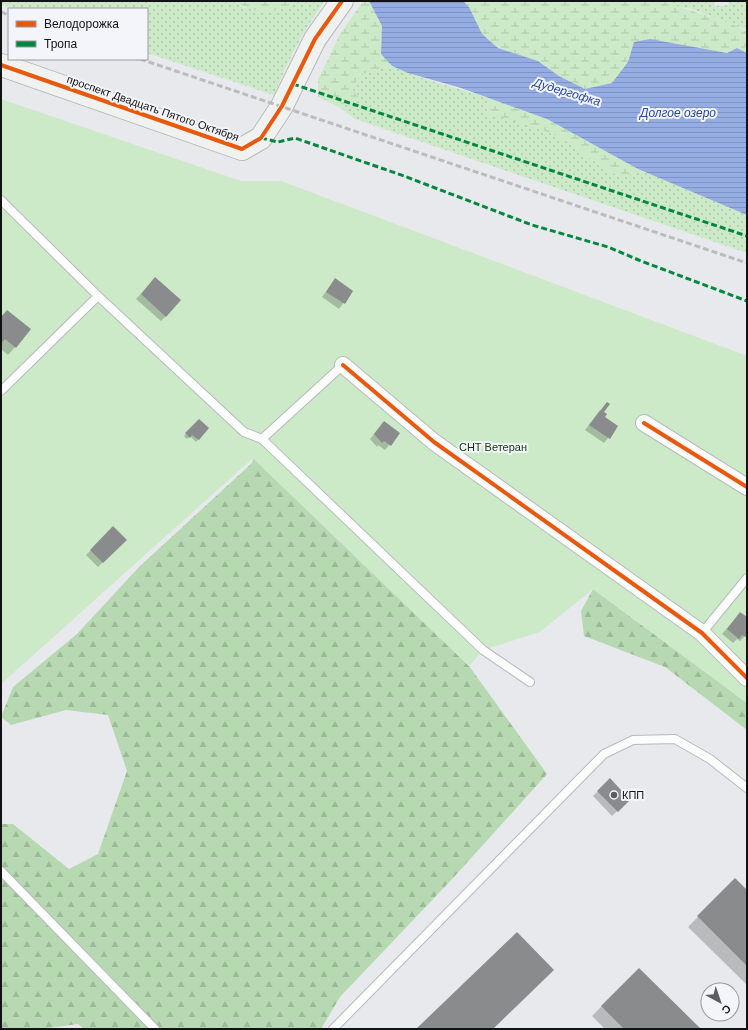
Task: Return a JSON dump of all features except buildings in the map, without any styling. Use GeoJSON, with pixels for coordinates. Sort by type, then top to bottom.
{"type":"FeatureCollection","features":[{"type":"Feature","properties":{"kind":"street","name":"проспект Двадцать Пятого Октября"},"geometry":{"type":"LineString","coordinates":[[1,65],[242,149],[261,138],[282,106],[315,39],[342,1]]}},
{"type":"Feature","properties":{"kind":"street"},"geometry":{"type":"LineString","coordinates":[[343,365],[434,442],[702,633],[747,678]]}},
{"type":"Feature","properties":{"kind":"street"},"geometry":{"type":"LineString","coordinates":[[644,423],[747,487]]}},
{"type":"Feature","properties":{"kind":"lane"},"geometry":{"type":"LineString","coordinates":[[1,200],[98,296],[244,432],[262,438],[483,650],[530,682]]}},
{"type":"Feature","properties":{"kind":"lane"},"geometry":{"type":"LineString","coordinates":[[1,391],[98,296]]}},
{"type":"Feature","properties":{"kind":"lane"},"geometry":{"type":"LineString","coordinates":[[262,438],[343,365]]}},
{"type":"Feature","properties":{"kind":"lane"},"geometry":{"type":"LineString","coordinates":[[702,633],[747,578]]}},
{"type":"Feature","properties":{"kind":"lane"},"geometry":{"type":"LineString","coordinates":[[333,1029],[604,754],[633,740],[675,739],[710,759],[747,788]]}},
{"type":"Feature","properties":{"kind":"lane"},"geometry":{"type":"LineString","coordinates":[[1,871],[155,1029]]}},
{"type":"Feature","properties":{"kind":"green space"},"geometry":{"type":"Polygon","coordinates":[[[1,1],[234,1],[244,8],[288,7],[296,1],[325,1],[296,46],[274,95],[148,53],[148,8],[14,8],[1,4],[1,1]]]}},
{"type":"Feature","properties":{"kind":"green space"},"geometry":{"type":"Polygon","coordinates":[[[234,1],[296,1],[281,9],[265,12],[249,9],[234,1]]]}},
{"type":"Feature","properties":{"kind":"green space"},"geometry":{"type":"Polygon","coordinates":[[[363,1],[369,1],[382,26],[381,54],[392,66],[360,75],[352,89],[361,100],[339,107],[318,97],[318,80],[339,36],[363,1]]]}},
{"type":"Feature","properties":{"kind":"green space"},"geometry":{"type":"Polygon","coordinates":[[[463,1],[661,1],[730,23],[747,32],[747,53],[737,48],[727,53],[702,49],[628,62],[612,83],[585,89],[559,76],[538,61],[498,48],[482,34],[469,7],[463,1]]]}},
{"type":"Feature","properties":{"kind":"green space"},"geometry":{"type":"Polygon","coordinates":[[[661,1],[714,1],[715,6],[729,5],[728,1],[747,1],[747,30],[691,9],[674,6],[661,1]]]}},
{"type":"Feature","properties":{"kind":"green space"},"geometry":{"type":"Polygon","coordinates":[[[392,66],[428,80],[491,99],[486,113],[549,132],[574,146],[606,169],[624,178],[638,169],[747,215],[747,253],[355,119],[339,107],[361,100],[352,89],[360,75],[392,66]]]}},
{"type":"Feature","properties":{"kind":"green space","name":"СНТ Ветеран"},"geometry":{"type":"Polygon","coordinates":[[[1,99],[241,181],[281,181],[747,356],[747,703],[593,589],[540,632],[483,650],[469,666],[253,458],[1,684],[1,99]]]}},
{"type":"Feature","properties":{"kind":"green space"},"geometry":{"type":"Polygon","coordinates":[[[491,99],[547,119],[638,169],[624,178],[606,169],[574,146],[549,132],[486,114],[491,99]]]}},
{"type":"Feature","properties":{"kind":"green space"},"geometry":{"type":"Polygon","coordinates":[[[253,458],[469,666],[547,774],[454,877],[340,997],[321,1029],[84,1029],[78,1024],[41,1029],[1,1029],[1,824],[13,824],[69,869],[98,854],[127,771],[108,715],[66,710],[11,725],[1,717],[13,687],[77,634],[139,567],[252,463],[253,458]]]}},
{"type":"Feature","properties":{"kind":"green space"},"geometry":{"type":"Polygon","coordinates":[[[593,589],[747,703],[747,730],[665,667],[584,636],[581,611],[593,589]]]}},
{"type":"Feature","properties":{"kind":"water","name":"Долгое озеро"},"geometry":{"type":"Polygon","coordinates":[[[369,1],[463,1],[469,7],[482,34],[498,48],[538,61],[559,76],[585,89],[612,83],[628,62],[634,42],[650,39],[727,53],[737,48],[747,53],[747,215],[638,169],[547,119],[461,88],[408,73],[392,66],[381,54],[382,26],[369,1]]]}},
{"type":"Feature","properties":{"kind":"railway"},"geometry":{"type":"LineString","coordinates":[[1,12],[8,15]]}},
{"type":"Feature","properties":{"kind":"railway"},"geometry":{"type":"LineString","coordinates":[[143,60],[747,263]]}},
{"type":"Feature","properties":{"kind":"marked path"},"geometry":{"type":"LineString","coordinates":[[293,84],[747,236]]}},
{"type":"Feature","properties":{"kind":"marked path"},"geometry":{"type":"LineString","coordinates":[[261,138],[278,142],[295,138],[404,176],[532,225],[608,247],[747,301]]}},
{"type":"Feature","properties":{"kind":"cycle path"},"geometry":{"type":"LineString","coordinates":[[1,65],[242,149],[261,138],[282,106],[315,39],[342,1]]}},
{"type":"Feature","properties":{"kind":"cycle path"},"geometry":{"type":"LineString","coordinates":[[343,365],[434,442],[702,633],[747,678]]}},
{"type":"Feature","properties":{"kind":"cycle path"},"geometry":{"type":"LineString","coordinates":[[644,423],[747,487]]}},
{"type":"Feature","properties":{"kind":"place","name":"КПП"},"geometry":{"type":"Point","coordinates":[614,795]}},
{"type":"Feature","properties":{"kind":"water label","name":"Дудергофка"},"geometry":{"type":"Point","coordinates":[567,92]}}]}
